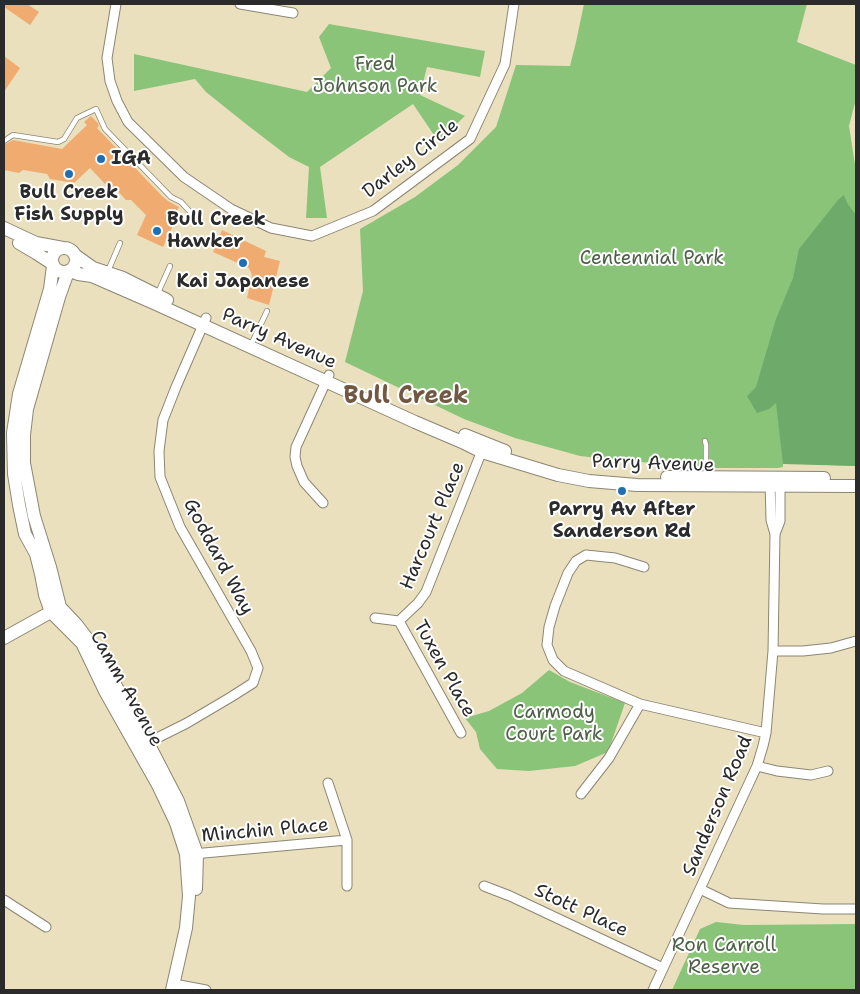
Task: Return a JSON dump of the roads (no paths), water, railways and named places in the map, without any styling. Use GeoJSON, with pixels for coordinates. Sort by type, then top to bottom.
{"type":"FeatureCollection","features":[{"type":"Feature","properties":{"kind":"main road"},"geometry":{"type":"LineString","coordinates":[[4,228],[36,243],[69,249],[75,256],[76,261],[75,266],[69,271],[59,297],[27,409],[24,435],[24,463],[34,516],[50,567],[56,609],[4,638]]}},
{"type":"Feature","properties":{"kind":"main road"},"geometry":{"type":"LineString","coordinates":[[4,237],[22,245],[53,265],[60,272],[69,271]]}},
{"type":"Feature","properties":{"kind":"main road"},"geometry":{"type":"LineString","coordinates":[[53,265],[53,255],[63,248]]}},
{"type":"Feature","properties":{"kind":"main road","name":"Parry Avenue"},"geometry":{"type":"LineString","coordinates":[[75,256],[93,268],[108,272],[155,299],[327,378],[389,402],[484,448],[558,475],[589,481],[637,485],[856,478]]}},
{"type":"Feature","properties":{"kind":"main road","name":"Camm Avenue"},"geometry":{"type":"LineString","coordinates":[[53,265],[50,289],[20,394],[13,433],[14,474],[19,505],[25,534],[36,554],[45,595],[82,643],[105,691],[178,801],[192,854],[196,896],[188,960],[177,987]]}},
{"type":"Feature","properties":{"kind":"main road","name":"Parry Avenue"},"geometry":{"type":"LineString","coordinates":[[69,271],[92,276],[155,299]]}},
{"type":"Feature","properties":{"kind":"main road","name":"Parry Avenue"},"geometry":{"type":"LineString","coordinates":[[484,448],[589,472],[641,477],[706,476],[856,486]]}},
{"type":"Feature","properties":{"kind":"street","name":"Darley Circle"},"geometry":{"type":"LineString","coordinates":[[116,4],[107,58],[112,88],[128,122],[184,177],[230,209],[270,228],[312,236],[373,211],[470,139],[505,64],[514,4]]}},
{"type":"Feature","properties":{"kind":"street"},"geometry":{"type":"LineString","coordinates":[[240,4],[293,13]]}},
{"type":"Feature","properties":{"kind":"street","name":"Goddard Way"},"geometry":{"type":"LineString","coordinates":[[142,745],[203,714],[253,683],[258,668],[251,651],[180,527],[160,477],[159,452],[163,420],[204,322]]}},
{"type":"Feature","properties":{"kind":"street"},"geometry":{"type":"LineString","coordinates":[[323,503],[304,482],[295,457],[296,448],[327,378]]}},
{"type":"Feature","properties":{"kind":"street","name":"Harcourt Place"},"geometry":{"type":"LineString","coordinates":[[399,621],[418,603],[426,592],[484,448]]}},
{"type":"Feature","properties":{"kind":"street","name":"Sanderson Road"},"geometry":{"type":"LineString","coordinates":[[653,990],[757,766],[766,733],[773,651],[775,534],[780,521],[775,481]]}},
{"type":"Feature","properties":{"kind":"street"},"geometry":{"type":"LineString","coordinates":[[644,566],[615,558],[586,555],[576,561],[568,573],[549,627],[546,645],[553,660],[564,671],[640,704],[766,733]]}},
{"type":"Feature","properties":{"kind":"street"},"geometry":{"type":"LineString","coordinates":[[375,618],[399,621]]}},
{"type":"Feature","properties":{"kind":"street","name":"Tuxen Place"},"geometry":{"type":"LineString","coordinates":[[399,621],[461,733]]}},
{"type":"Feature","properties":{"kind":"street"},"geometry":{"type":"LineString","coordinates":[[773,651],[831,648],[856,642]]}},
{"type":"Feature","properties":{"kind":"street"},"geometry":{"type":"LineString","coordinates":[[581,794],[609,758],[640,704]]}},
{"type":"Feature","properties":{"kind":"street"},"geometry":{"type":"LineString","coordinates":[[757,766],[777,771],[811,775],[828,771]]}},
{"type":"Feature","properties":{"kind":"street","name":"Minchin Place"},"geometry":{"type":"LineString","coordinates":[[328,783],[347,840],[347,886]]}},
{"type":"Feature","properties":{"kind":"street","name":"Minchin Place"},"geometry":{"type":"LineString","coordinates":[[192,854],[347,840]]}},
{"type":"Feature","properties":{"kind":"street","name":"Stott Place"},"geometry":{"type":"LineString","coordinates":[[484,886],[510,896],[663,968]]}},
{"type":"Feature","properties":{"kind":"street"},"geometry":{"type":"LineString","coordinates":[[700,889],[729,904],[856,909]]}},
{"type":"Feature","properties":{"kind":"street"},"geometry":{"type":"LineString","coordinates":[[4,900],[46,927]]}},
{"type":"Feature","properties":{"kind":"street"},"geometry":{"type":"LineString","coordinates":[[177,987],[206,990]]}},
{"type":"Feature","properties":{"kind":"lane"},"geometry":{"type":"LineString","coordinates":[[4,141],[12,135],[58,142],[64,139],[77,118],[96,109],[105,129],[170,197],[181,202],[193,214]]}},
{"type":"Feature","properties":{"kind":"lane"},"geometry":{"type":"LineString","coordinates":[[108,272],[120,243]]}},
{"type":"Feature","properties":{"kind":"lane"},"geometry":{"type":"LineString","coordinates":[[155,299],[170,266]]}},
{"type":"Feature","properties":{"kind":"lane"},"geometry":{"type":"LineString","coordinates":[[252,343],[267,311]]}},
{"type":"Feature","properties":{"kind":"lane"},"geometry":{"type":"LineString","coordinates":[[705,441],[706,476]]}},
{"type":"Feature","properties":{"kind":"place","name":"IGA"},"geometry":{"type":"Point","coordinates":[101,159]}},
{"type":"Feature","properties":{"kind":"place","name":"Bull Creek Fish Supply"},"geometry":{"type":"Point","coordinates":[69,174]}},
{"type":"Feature","properties":{"kind":"place","name":"Bull Creek Hawker"},"geometry":{"type":"Point","coordinates":[157,231]}},
{"type":"Feature","properties":{"kind":"place","name":"Kai Japanese"},"geometry":{"type":"Point","coordinates":[243,263]}},
{"type":"Feature","properties":{"kind":"place","name":"Parry Av After Sanderson Rd"},"geometry":{"type":"Point","coordinates":[622,491]}},
{"type":"Feature","properties":{"kind":"district","name":"Bull Creek"},"geometry":{"type":"Point","coordinates":[406,397]}},
{"type":"Feature","properties":{"kind":"park label","name":"Fred Johnson Park"},"geometry":{"type":"Point","coordinates":[375,76]}},
{"type":"Feature","properties":{"kind":"park label","name":"Centennial Park"},"geometry":{"type":"Point","coordinates":[652,259]}},
{"type":"Feature","properties":{"kind":"park label","name":"Carmody Court Park"},"geometry":{"type":"Point","coordinates":[554,724]}},
{"type":"Feature","properties":{"kind":"park label","name":"Ron Carroll Reserve"},"geometry":{"type":"Point","coordinates":[724,957]}}]}
